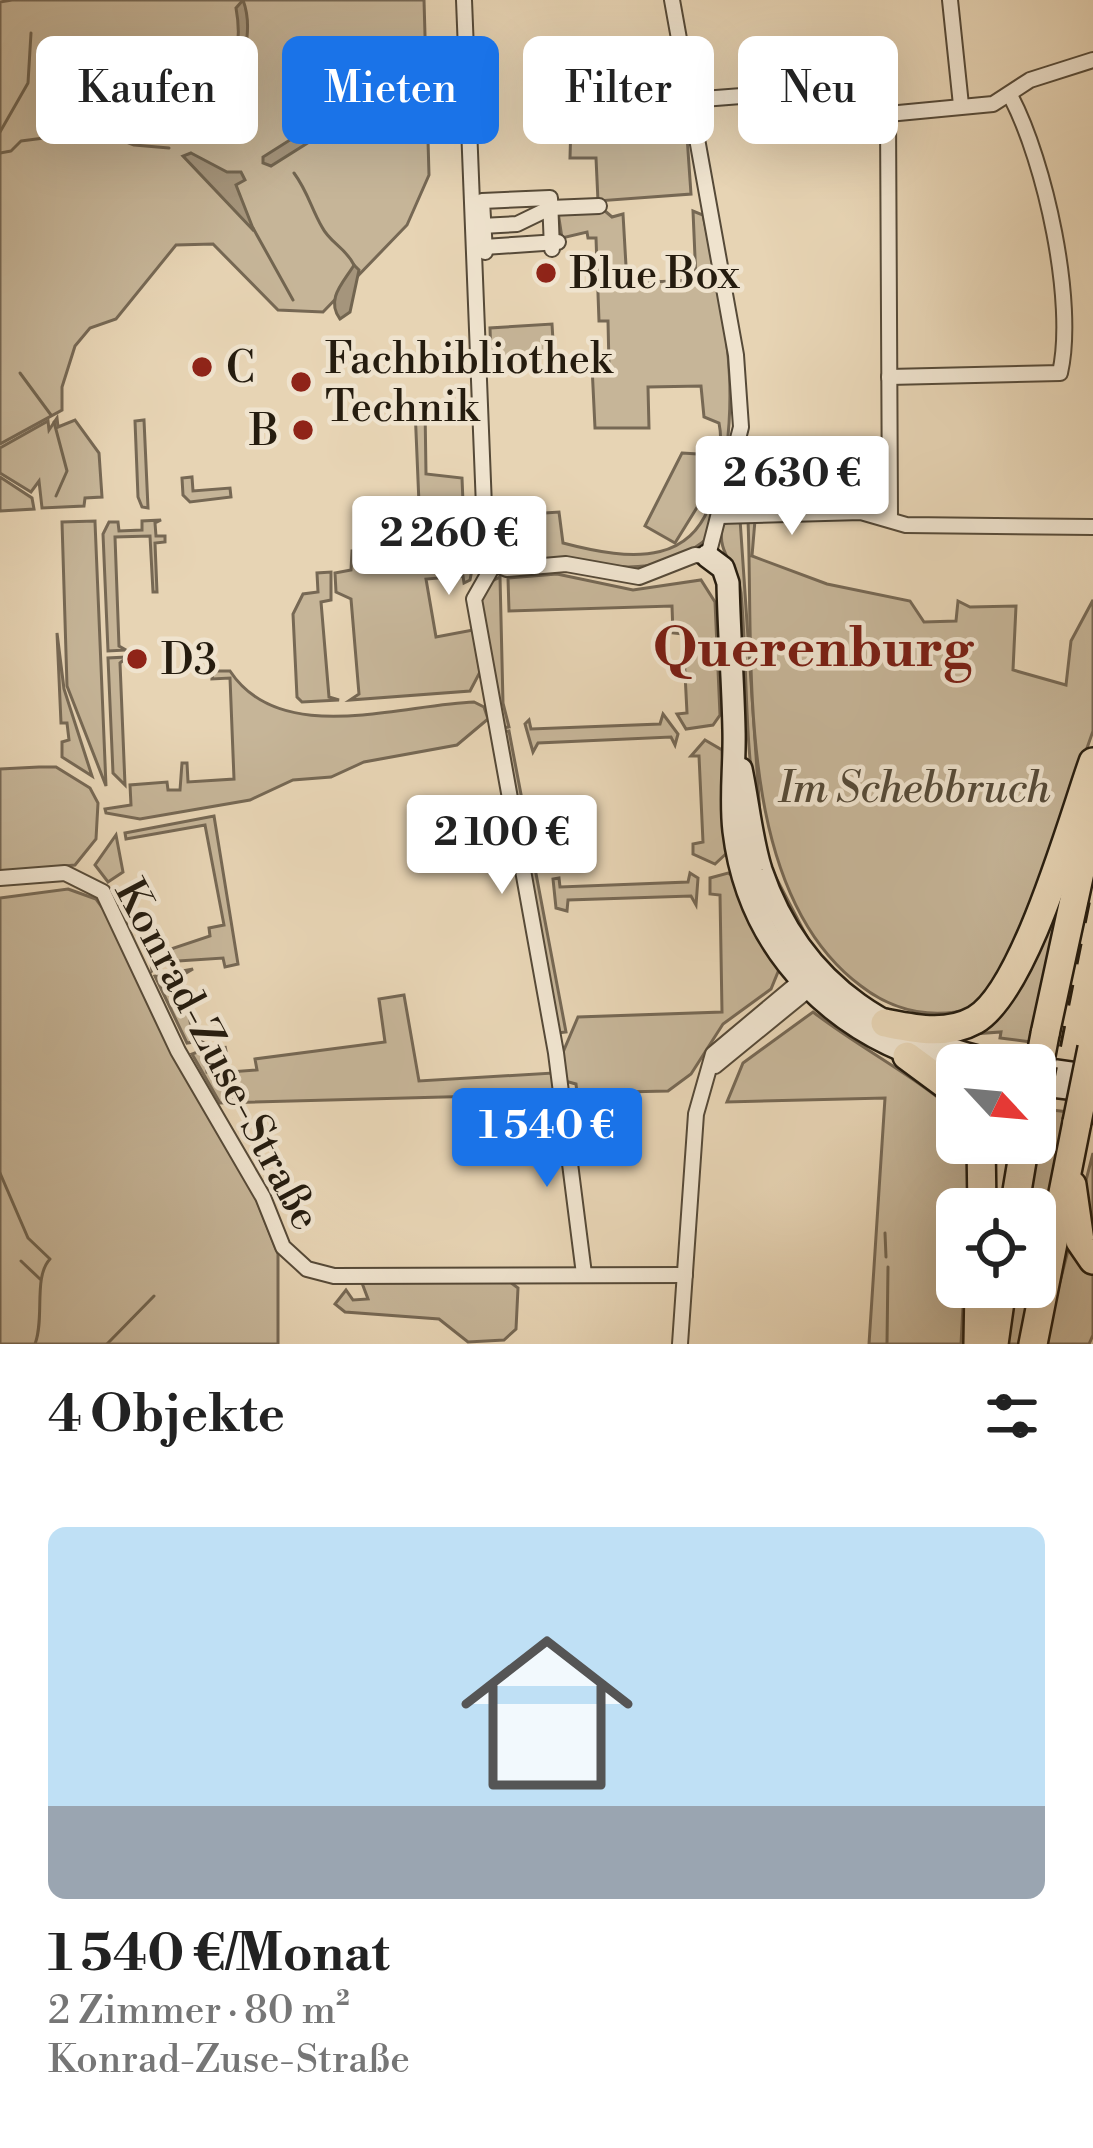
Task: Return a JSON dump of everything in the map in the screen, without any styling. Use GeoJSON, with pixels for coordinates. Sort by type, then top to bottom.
{"type":"FeatureCollection","features":[{"type":"Feature","properties":{"kind":"highway"},"geometry":{"type":"LineString","coordinates":[[885,1023],[933,1032],[960,1027],[1001,998],[1093,763]]}},
{"type":"Feature","properties":{"kind":"highway"},"geometry":{"type":"LineString","coordinates":[[1043,1044],[1093,812]]}},
{"type":"Feature","properties":{"kind":"highway"},"geometry":{"type":"LineString","coordinates":[[1033,1344],[1093,1047]]}},
{"type":"Feature","properties":{"kind":"highway"},"geometry":{"type":"LineString","coordinates":[[908,1056],[936,1077]]}},
{"type":"Feature","properties":{"kind":"highway"},"geometry":{"type":"LineString","coordinates":[[1068,1163],[1080,1241],[1093,1260]]}},
{"type":"Feature","properties":{"kind":"highway"},"geometry":{"type":"LineString","coordinates":[[978,1344],[979,1308]]}},
{"type":"Feature","properties":{"kind":"highway"},"geometry":{"type":"LineString","coordinates":[[994,1344],[999,1308]]}},
{"type":"Feature","properties":{"kind":"street"},"geometry":{"type":"LineString","coordinates":[[464,0],[485,532],[494,563],[474,599],[561,1097],[584,1274]]}},
{"type":"Feature","properties":{"kind":"street"},"geometry":{"type":"LineString","coordinates":[[672,0],[678,36]]}},
{"type":"Feature","properties":{"kind":"street"},"geometry":{"type":"LineString","coordinates":[[950,0],[962,105]]}},
{"type":"Feature","properties":{"kind":"street"},"geometry":{"type":"LineString","coordinates":[[898,113],[993,104],[1011,97],[1030,80],[1093,60]]}},
{"type":"Feature","properties":{"kind":"street"},"geometry":{"type":"LineString","coordinates":[[890,377],[1060,374],[1062,302],[1053,242],[1011,97]]}},
{"type":"Feature","properties":{"kind":"street"},"geometry":{"type":"LineString","coordinates":[[697,144],[741,427],[707,556]]}},
{"type":"Feature","properties":{"kind":"street"},"geometry":{"type":"LineString","coordinates":[[888,144],[890,517]]}},
{"type":"Feature","properties":{"kind":"street"},"geometry":{"type":"LineString","coordinates":[[550,199],[554,245],[489,249],[486,226],[482,201],[550,199]]}},
{"type":"Feature","properties":{"kind":"street"},"geometry":{"type":"LineString","coordinates":[[486,226],[517,224],[550,208],[599,206]]}},
{"type":"Feature","properties":{"kind":"street"},"geometry":{"type":"LineString","coordinates":[[720,516],[861,512],[906,525],[1093,527]]}},
{"type":"Feature","properties":{"kind":"street"},"geometry":{"type":"LineString","coordinates":[[494,563],[507,569],[566,564],[639,577],[694,555],[707,556],[723,568],[728,583],[734,733],[761,869],[810,980],[844,1021],[908,1056],[936,1063]]}},
{"type":"Feature","properties":{"kind":"street","name":"Konrad-Zuse-Straße"},"geometry":{"type":"LineString","coordinates":[[0,878],[65,872],[80,876],[108,899],[178,1051],[263,1197],[283,1247],[297,1263],[334,1276],[685,1275]]}},
{"type":"Feature","properties":{"kind":"street"},"geometry":{"type":"LineString","coordinates":[[810,980],[936,1046]]}},
{"type":"Feature","properties":{"kind":"street"},"geometry":{"type":"LineString","coordinates":[[680,1344],[704,1080],[810,980]]}},
{"type":"Feature","properties":{"kind":"street"},"geometry":{"type":"LineString","coordinates":[[1056,1071],[1093,1076]]}},
{"type":"Feature","properties":{"kind":"street"},"geometry":{"type":"LineString","coordinates":[[1056,1087],[1093,1091]]}},
{"type":"Feature","properties":{"kind":"green space"},"geometry":{"type":"Polygon","coordinates":[[[424,0],[425,36],[282,36],[282,144],[428,144],[429,175],[407,225],[323,312],[278,310],[213,244],[176,245],[116,319],[90,328],[75,346],[62,387],[62,410],[0,444],[0,2],[424,0]]]}},
{"type":"Feature","properties":{"kind":"green space"},"geometry":{"type":"Polygon","coordinates":[[[570,144],[688,144],[691,194],[598,201],[596,158],[570,158],[570,144]]]}},
{"type":"Feature","properties":{"kind":"green space"},"geometry":{"type":"Polygon","coordinates":[[[605,211],[612,217],[623,214],[627,283],[696,280],[693,211],[703,215],[730,376],[726,451],[708,538],[684,554],[638,567],[512,560],[545,513],[559,512],[563,543],[614,553],[660,552],[680,544],[696,530],[716,479],[719,423],[704,417],[701,386],[648,387],[649,428],[595,428],[592,366],[609,366],[608,321],[599,321],[596,238],[588,238],[587,232],[562,238],[558,212],[605,211]]]}},
{"type":"Feature","properties":{"kind":"green space"},"geometry":{"type":"Polygon","coordinates":[[[552,324],[554,357],[491,360],[490,328],[552,324]]]}},
{"type":"Feature","properties":{"kind":"green space"},"geometry":{"type":"Polygon","coordinates":[[[425,407],[426,474],[462,478],[465,550],[421,551],[415,408],[425,407]]]}},
{"type":"Feature","properties":{"kind":"green space"},"geometry":{"type":"Polygon","coordinates":[[[57,418],[58,427],[75,420],[99,453],[102,497],[85,498],[84,506],[42,508],[39,481],[31,492],[0,473],[0,448],[48,421],[49,430],[57,418]]]}},
{"type":"Feature","properties":{"kind":"green space"},"geometry":{"type":"Polygon","coordinates":[[[144,420],[148,508],[142,507],[138,497],[135,421],[144,420]]]}},
{"type":"Feature","properties":{"kind":"green space"},"geometry":{"type":"Polygon","coordinates":[[[682,453],[713,455],[709,488],[675,543],[645,526],[682,453]]]}},
{"type":"Feature","properties":{"kind":"green space"},"geometry":{"type":"Polygon","coordinates":[[[0,477],[32,498],[34,509],[0,511],[0,477]]]}},
{"type":"Feature","properties":{"kind":"green space"},"geometry":{"type":"Polygon","coordinates":[[[192,477],[193,491],[230,488],[231,497],[190,502],[183,495],[182,478],[192,477]]]}},
{"type":"Feature","properties":{"kind":"green space"},"geometry":{"type":"Polygon","coordinates":[[[740,519],[761,829],[770,864],[758,819],[752,775],[741,593],[721,534],[723,524],[740,519]]]}},
{"type":"Feature","properties":{"kind":"green space"},"geometry":{"type":"Polygon","coordinates":[[[161,520],[155,523],[156,536],[165,536],[165,542],[155,543],[157,592],[153,592],[150,536],[115,537],[119,646],[126,650],[108,651],[103,534],[109,522],[118,522],[119,531],[142,530],[142,521],[161,520]]]}},
{"type":"Feature","properties":{"kind":"green space","name":"Im Schebbruch"},"geometry":{"type":"Polygon","coordinates":[[[748,520],[755,520],[752,556],[827,584],[910,601],[924,622],[956,621],[958,601],[970,607],[1016,606],[1013,670],[1066,685],[1071,641],[1093,600],[1093,731],[1010,967],[960,1019],[956,1012],[906,1009],[861,986],[820,945],[790,893],[771,835],[759,771],[748,520]]]}},
{"type":"Feature","properties":{"kind":"green space"},"geometry":{"type":"Polygon","coordinates":[[[95,521],[106,786],[67,686],[62,522],[95,521]]]}},
{"type":"Feature","properties":{"kind":"green space"},"geometry":{"type":"Polygon","coordinates":[[[380,550],[388,556],[475,554],[470,580],[464,583],[463,576],[426,579],[436,637],[473,630],[480,672],[470,691],[350,700],[359,694],[351,599],[336,592],[335,573],[351,570],[352,551],[380,550]]]}},
{"type":"Feature","properties":{"kind":"green space"},"geometry":{"type":"Polygon","coordinates":[[[331,572],[331,600],[321,602],[329,697],[339,700],[302,702],[297,697],[293,614],[303,594],[318,592],[317,573],[331,572]]]}},
{"type":"Feature","properties":{"kind":"green space"},"geometry":{"type":"Polygon","coordinates":[[[557,574],[633,590],[701,580],[715,602],[720,715],[713,725],[686,729],[677,714],[687,713],[683,634],[673,633],[672,606],[509,611],[508,578],[557,574]]]}},
{"type":"Feature","properties":{"kind":"green space"},"geometry":{"type":"Polygon","coordinates":[[[500,577],[503,703],[509,727],[500,728],[480,602],[490,582],[500,577]]]}},
{"type":"Feature","properties":{"kind":"green space"},"geometry":{"type":"Polygon","coordinates":[[[57,633],[64,689],[92,776],[62,757],[62,742],[69,740],[67,723],[61,723],[57,633]]]}},
{"type":"Feature","properties":{"kind":"green space"},"geometry":{"type":"Polygon","coordinates":[[[127,657],[120,663],[125,785],[113,773],[108,658],[127,657]]]}},
{"type":"Feature","properties":{"kind":"green space"},"geometry":{"type":"Polygon","coordinates":[[[213,671],[230,671],[252,694],[279,708],[309,715],[377,714],[474,702],[484,707],[488,719],[457,745],[364,762],[331,777],[293,780],[250,800],[140,819],[106,813],[105,809],[131,805],[130,785],[167,782],[168,790],[180,790],[182,763],[187,763],[188,782],[234,779],[230,678],[212,679],[213,671]]]}},
{"type":"Feature","properties":{"kind":"green space"},"geometry":{"type":"Polygon","coordinates":[[[663,714],[678,734],[675,745],[671,737],[538,743],[533,752],[525,724],[529,720],[531,729],[660,724],[663,714]]]}},
{"type":"Feature","properties":{"kind":"green space"},"geometry":{"type":"Polygon","coordinates":[[[509,731],[566,1032],[557,1033],[501,732],[509,731]]]}},
{"type":"Feature","properties":{"kind":"green space"},"geometry":{"type":"Polygon","coordinates":[[[705,740],[722,750],[729,851],[715,864],[693,854],[693,844],[703,842],[699,756],[691,756],[705,740]]]}},
{"type":"Feature","properties":{"kind":"green space"},"geometry":{"type":"Polygon","coordinates":[[[56,767],[90,788],[98,803],[96,839],[75,865],[0,872],[0,769],[56,767]]]}},
{"type":"Feature","properties":{"kind":"green space"},"geometry":{"type":"Polygon","coordinates":[[[1093,770],[1031,1042],[1000,1038],[1001,1032],[972,1034],[1093,770]]]}},
{"type":"Feature","properties":{"kind":"green space"},"geometry":{"type":"Polygon","coordinates":[[[214,816],[238,964],[225,967],[223,958],[163,962],[152,971],[150,956],[210,936],[209,928],[224,925],[205,825],[126,839],[125,833],[214,816]]]}},
{"type":"Feature","properties":{"kind":"green space"},"geometry":{"type":"Polygon","coordinates":[[[116,835],[123,872],[108,882],[95,865],[116,835]]]}},
{"type":"Feature","properties":{"kind":"green space"},"geometry":{"type":"Polygon","coordinates":[[[690,873],[698,878],[696,905],[691,896],[568,900],[567,911],[556,908],[553,879],[559,878],[560,887],[688,882],[690,873]]]}},
{"type":"Feature","properties":{"kind":"green space"},"geometry":{"type":"Polygon","coordinates":[[[728,873],[736,878],[780,967],[771,989],[723,1024],[691,1074],[668,1091],[577,1093],[576,1084],[565,1081],[561,1057],[578,1017],[722,1012],[720,895],[710,894],[710,878],[728,873]]]}},
{"type":"Feature","properties":{"kind":"green space"},"geometry":{"type":"Polygon","coordinates":[[[774,873],[810,943],[786,903],[774,873]]]}},
{"type":"Feature","properties":{"kind":"green space"},"geometry":{"type":"Polygon","coordinates":[[[68,889],[96,899],[107,914],[190,1084],[255,1196],[278,1254],[278,1344],[0,1344],[0,898],[68,889]]]}},
{"type":"Feature","properties":{"kind":"green space"},"geometry":{"type":"Polygon","coordinates":[[[193,969],[181,976],[193,1036],[201,1041],[187,1043],[155,976],[193,969]]]}},
{"type":"Feature","properties":{"kind":"green space"},"geometry":{"type":"Polygon","coordinates":[[[404,995],[419,1081],[553,1073],[556,1094],[220,1103],[192,1054],[203,1050],[207,1072],[225,1070],[225,1046],[230,1072],[257,1070],[255,1059],[385,1042],[379,999],[404,995]]]}},
{"type":"Feature","properties":{"kind":"green space"},"geometry":{"type":"Polygon","coordinates":[[[813,1012],[936,1097],[936,1164],[968,1164],[968,1188],[936,1188],[936,1308],[963,1308],[961,1344],[869,1344],[885,1098],[727,1102],[743,1063],[813,1012]]]}},
{"type":"Feature","properties":{"kind":"green space"},"geometry":{"type":"Polygon","coordinates":[[[1056,1110],[1069,1112],[1054,1188],[1029,1188],[1033,1164],[1056,1164],[1056,1110]]]}},
{"type":"Feature","properties":{"kind":"green space"},"geometry":{"type":"Polygon","coordinates":[[[1093,1153],[1093,1335],[1089,1344],[1044,1344],[1093,1153]]]}},
{"type":"Feature","properties":{"kind":"green space"},"geometry":{"type":"Polygon","coordinates":[[[510,1282],[518,1288],[516,1329],[504,1340],[468,1342],[439,1319],[345,1312],[335,1304],[346,1290],[353,1300],[368,1299],[362,1283],[510,1282]]]}},
{"type":"Feature","properties":{"kind":"green space"},"geometry":{"type":"Polygon","coordinates":[[[1010,1308],[1031,1308],[1023,1344],[1005,1344],[1010,1308]]]}},
{"type":"Feature","properties":{"kind":"shaded area"},"geometry":{"type":"Polygon","coordinates":[[[243,0],[247,36],[238,36],[236,8],[243,0]]]}},
{"type":"Feature","properties":{"kind":"shaded area"},"geometry":{"type":"Polygon","coordinates":[[[284,144],[306,144],[271,166],[263,163],[263,157],[284,144]]]}},
{"type":"Feature","properties":{"kind":"shaded area"},"geometry":{"type":"Polygon","coordinates":[[[191,153],[227,172],[241,172],[245,180],[236,185],[254,231],[183,156],[191,153]]]}},
{"type":"Feature","properties":{"kind":"shaded area"},"geometry":{"type":"Polygon","coordinates":[[[354,265],[359,270],[350,312],[340,319],[335,298],[354,265]]]}},
{"type":"Feature","properties":{"kind":"waterway"},"geometry":{"type":"LineString","coordinates":[[0,132],[28,83],[31,33]]}},
{"type":"Feature","properties":{"kind":"waterway"},"geometry":{"type":"LineString","coordinates":[[0,153],[11,151],[21,141],[98,131],[134,145],[169,148]]}},
{"type":"Feature","properties":{"kind":"waterway"},"geometry":{"type":"LineString","coordinates":[[294,173],[325,233],[354,265]]}},
{"type":"Feature","properties":{"kind":"waterway"},"geometry":{"type":"LineString","coordinates":[[253,228],[293,300]]}},
{"type":"Feature","properties":{"kind":"waterway"},"geometry":{"type":"LineString","coordinates":[[20,373],[51,415]]}},
{"type":"Feature","properties":{"kind":"waterway"},"geometry":{"type":"LineString","coordinates":[[54,422],[67,471],[56,496]]}},
{"type":"Feature","properties":{"kind":"waterway"},"geometry":{"type":"LineString","coordinates":[[0,1173],[28,1238],[50,1259],[42,1276],[35,1344]]}},
{"type":"Feature","properties":{"kind":"waterway"},"geometry":{"type":"LineString","coordinates":[[885,1233],[886,1257]]}},
{"type":"Feature","properties":{"kind":"waterway"},"geometry":{"type":"LineString","coordinates":[[21,1261],[40,1279]]}},
{"type":"Feature","properties":{"kind":"waterway"},"geometry":{"type":"LineString","coordinates":[[887,1344],[888,1267]]}},
{"type":"Feature","properties":{"kind":"waterway"},"geometry":{"type":"LineString","coordinates":[[107,1344],[154,1296]]}},
{"type":"Feature","properties":{"kind":"railway"},"geometry":{"type":"LineString","coordinates":[[1056,1069],[1093,884]]}},
{"type":"Feature","properties":{"kind":"place","name":"Blue Box"},"geometry":{"type":"Point","coordinates":[546,273]}},
{"type":"Feature","properties":{"kind":"place","name":"C"},"geometry":{"type":"Point","coordinates":[202,367]}},
{"type":"Feature","properties":{"kind":"place","name":"Fachbibliothek Technik"},"geometry":{"type":"Point","coordinates":[301,382]}},
{"type":"Feature","properties":{"kind":"place","name":"B"},"geometry":{"type":"Point","coordinates":[303,430]}},
{"type":"Feature","properties":{"kind":"place","name":"D3"},"geometry":{"type":"Point","coordinates":[137,659]}},
{"type":"Feature","properties":{"kind":"district","name":"Querenburg"},"geometry":{"type":"Point","coordinates":[813,647]}}]}
